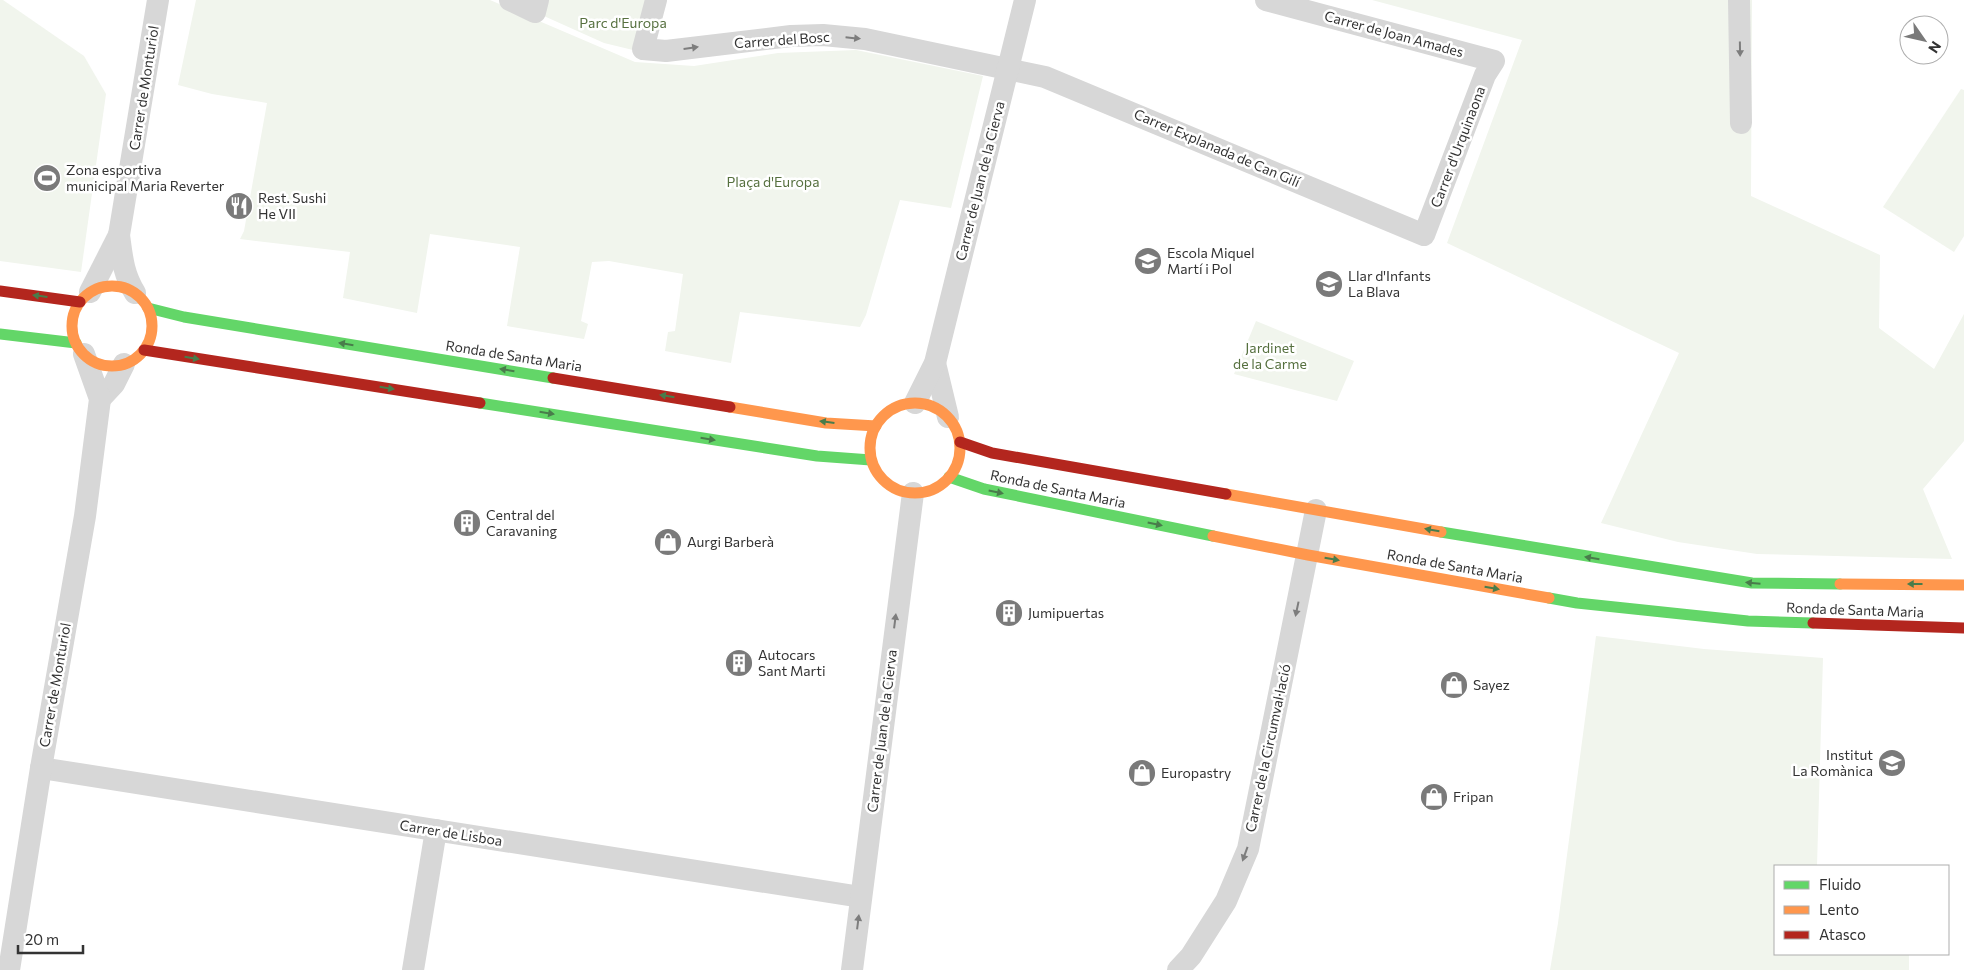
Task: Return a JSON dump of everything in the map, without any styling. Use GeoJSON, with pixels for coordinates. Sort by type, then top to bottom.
{"type":"FeatureCollection","features":[{"type":"Feature","properties":{"kind":"street","name":"Carrer de Monturiol"},"geometry":{"type":"LineString","coordinates":[[141,300],[126,278],[119,234],[158,0]]}},
{"type":"Feature","properties":{"kind":"street"},"geometry":{"type":"LineString","coordinates":[[510,0],[536,6]]}},
{"type":"Feature","properties":{"kind":"street","name":"Carrer del Bosc"},"geometry":{"type":"LineString","coordinates":[[656,0],[643,49],[666,51],[782,37],[823,35],[865,39],[1008,68]]}},
{"type":"Feature","properties":{"kind":"street","name":"Carrer de Juan de la Cierva"},"geometry":{"type":"LineString","coordinates":[[915,403],[935,363],[1025,0]]}},
{"type":"Feature","properties":{"kind":"street","name":"Carrer de Joan Amades"},"geometry":{"type":"LineString","coordinates":[[1266,0],[1494,61]]}},
{"type":"Feature","properties":{"kind":"street"},"geometry":{"type":"LineString","coordinates":[[1739,0],[1741,123]]}},
{"type":"Feature","properties":{"kind":"street","name":"Carrer d'Urquinaona"},"geometry":{"type":"LineString","coordinates":[[1424,235],[1485,75],[1494,61]]}},
{"type":"Feature","properties":{"kind":"street","name":"Carrer Explanada de Can Gilí"},"geometry":{"type":"LineString","coordinates":[[1008,68],[1045,76],[1424,235]]}},
{"type":"Feature","properties":{"kind":"street","name":"Carrer de Monturiol"},"geometry":{"type":"LineString","coordinates":[[85,297],[119,234]]}},
{"type":"Feature","properties":{"kind":"street"},"geometry":{"type":"LineString","coordinates":[[0,334],[80,349],[103,365],[114,366],[124,364],[144,350],[151,332],[151,319],[141,300],[115,286],[102,287],[85,297],[73,316],[72,329],[80,349]]}},
{"type":"Feature","properties":{"kind":"street"},"geometry":{"type":"LineString","coordinates":[[0,291],[85,297]]}},
{"type":"Feature","properties":{"kind":"street","name":"Ronda de Santa Maria"},"geometry":{"type":"LineString","coordinates":[[141,300],[184,317],[826,423],[876,426]]}},
{"type":"Feature","properties":{"kind":"street","name":"Carrer de Monturiol"},"geometry":{"type":"LineString","coordinates":[[9,970],[41,768],[85,516],[100,399],[80,349]]}},
{"type":"Feature","properties":{"kind":"street"},"geometry":{"type":"LineString","coordinates":[[144,350],[817,456],[871,460]]}},
{"type":"Feature","properties":{"kind":"street","name":"Carrer de Juan de la Cierva"},"geometry":{"type":"LineString","coordinates":[[935,363],[948,418]]}},
{"type":"Feature","properties":{"kind":"street"},"geometry":{"type":"LineString","coordinates":[[100,399],[114,384],[124,364]]}},
{"type":"Feature","properties":{"kind":"street"},"geometry":{"type":"LineString","coordinates":[[915,403],[930,405],[948,418],[956,429],[960,442],[959,461],[949,477],[936,488],[912,493],[889,485],[878,474],[871,460],[871,443],[876,426],[884,416],[895,408],[915,403]]}},
{"type":"Feature","properties":{"kind":"street","name":"Ronda de Santa Maria"},"geometry":{"type":"LineString","coordinates":[[960,442],[992,453],[1752,584],[1964,585]]}},
{"type":"Feature","properties":{"kind":"street","name":"Ronda de Santa Maria"},"geometry":{"type":"LineString","coordinates":[[949,477],[984,489],[1308,555],[1577,603],[1748,621],[1964,628]]}},
{"type":"Feature","properties":{"kind":"street","name":"Carrer de Juan de la Cierva"},"geometry":{"type":"LineString","coordinates":[[852,970],[912,493]]}},
{"type":"Feature","properties":{"kind":"street","name":"Carrer de la Circumval·lació"},"geometry":{"type":"LineString","coordinates":[[1178,970],[1191,956],[1226,901],[1248,849],[1316,510]]}},
{"type":"Feature","properties":{"kind":"street","name":"Carrer de Lisboa"},"geometry":{"type":"LineString","coordinates":[[41,768],[861,897]]}},
{"type":"Feature","properties":{"kind":"street"},"geometry":{"type":"LineString","coordinates":[[413,970],[436,830]]}},
{"type":"Feature","properties":{"kind":"green space","name":"Zona esportiva municipal Maria Reverter"},"geometry":{"type":"Polygon","coordinates":[[[0,0],[3,0],[84,56],[106,94],[81,272],[0,261],[0,0]]]}},
{"type":"Feature","properties":{"kind":"green space","name":"Plaça d'Europa"},"geometry":{"type":"Polygon","coordinates":[[[196,0],[490,0],[635,62],[694,66],[778,53],[856,50],[983,76],[951,208],[900,200],[866,315],[860,327],[740,312],[731,363],[665,351],[668,332],[675,331],[683,274],[609,261],[592,262],[581,321],[588,324],[584,339],[507,326],[520,247],[430,234],[417,313],[343,298],[350,252],[240,239],[244,231],[267,103],[212,94],[178,85],[196,0]]]}},
{"type":"Feature","properties":{"kind":"green space","name":"Parc d'Europa"},"geometry":{"type":"Polygon","coordinates":[[[538,0],[656,0],[633,50],[604,43],[535,12],[538,0]]]}},
{"type":"Feature","properties":{"kind":"green space"},"geometry":{"type":"Polygon","coordinates":[[[1372,0],[1752,0],[1751,196],[1880,255],[1879,328],[1934,369],[1964,314],[1964,441],[1923,489],[1952,559],[1757,554],[1678,542],[1601,523],[1679,353],[1447,243],[1522,40],[1372,0]]]}},
{"type":"Feature","properties":{"kind":"green space"},"geometry":{"type":"Polygon","coordinates":[[[1961,89],[1964,90],[1964,236],[1954,252],[1883,207],[1961,89]]]}},
{"type":"Feature","properties":{"kind":"green space","name":"Jardinet de la Carme"},"geometry":{"type":"Polygon","coordinates":[[[1256,321],[1354,361],[1337,401],[1234,374],[1256,321]]]}},
{"type":"Feature","properties":{"kind":"green space"},"geometry":{"type":"Polygon","coordinates":[[[1596,636],[1704,649],[1823,658],[1817,865],[1774,865],[1774,955],[1909,955],[1909,970],[1550,970],[1558,923],[1596,636]]]}},
{"type":"Feature","properties":{"kind":"traffic: fast"},"geometry":{"type":"LineString","coordinates":[[148,308],[184,317],[553,378]]}},
{"type":"Feature","properties":{"kind":"traffic: fast"},"geometry":{"type":"LineString","coordinates":[[0,334],[76,343]]}},
{"type":"Feature","properties":{"kind":"traffic: fast"},"geometry":{"type":"LineString","coordinates":[[480,403],[817,456],[871,460]]}},
{"type":"Feature","properties":{"kind":"traffic: fast"},"geometry":{"type":"LineString","coordinates":[[949,477],[984,489],[1213,536]]}},
{"type":"Feature","properties":{"kind":"traffic: fast"},"geometry":{"type":"LineString","coordinates":[[1441,532],[1752,583],[1840,584]]}},
{"type":"Feature","properties":{"kind":"traffic: fast"},"geometry":{"type":"LineString","coordinates":[[1549,598],[1577,603],[1748,621],[1813,623]]}},
{"type":"Feature","properties":{"kind":"traffic: slow"},"geometry":{"type":"LineString","coordinates":[[112,286],[127,289],[140,298],[149,311],[152,326],[149,341],[140,354],[127,363],[112,366],[97,363],[84,354],[75,341],[72,326],[75,311],[84,298],[97,289],[112,286]]}},
{"type":"Feature","properties":{"kind":"traffic: slow"},"geometry":{"type":"LineString","coordinates":[[915,403],[932,406],[947,416],[957,431],[960,448],[957,465],[947,480],[932,490],[915,493],[898,490],[883,480],[873,465],[870,448],[873,431],[883,416],[898,406],[915,403]]}},
{"type":"Feature","properties":{"kind":"traffic: slow"},"geometry":{"type":"LineString","coordinates":[[730,407],[826,423],[876,426]]}},
{"type":"Feature","properties":{"kind":"traffic: slow"},"geometry":{"type":"LineString","coordinates":[[1226,494],[1441,532]]}},
{"type":"Feature","properties":{"kind":"traffic: slow"},"geometry":{"type":"LineString","coordinates":[[1213,536],[1549,598]]}},
{"type":"Feature","properties":{"kind":"traffic: slow"},"geometry":{"type":"LineString","coordinates":[[1840,584],[1964,585]]}},
{"type":"Feature","properties":{"kind":"traffic: jam"},"geometry":{"type":"LineString","coordinates":[[0,291],[80,302]]}},
{"type":"Feature","properties":{"kind":"traffic: jam"},"geometry":{"type":"LineString","coordinates":[[144,350],[480,403]]}},
{"type":"Feature","properties":{"kind":"traffic: jam"},"geometry":{"type":"LineString","coordinates":[[553,378],[730,407]]}},
{"type":"Feature","properties":{"kind":"traffic: jam"},"geometry":{"type":"LineString","coordinates":[[960,442],[992,453],[1226,494]]}},
{"type":"Feature","properties":{"kind":"traffic: jam"},"geometry":{"type":"LineString","coordinates":[[1813,623],[1964,628]]}},
{"type":"Feature","properties":{"kind":"place","name":"Zona esportiva municipal Maria Reverter"},"geometry":{"type":"Point","coordinates":[47,178]}},
{"type":"Feature","properties":{"kind":"place","name":"Rest. Sushi He VII"},"geometry":{"type":"Point","coordinates":[239,206]}},
{"type":"Feature","properties":{"kind":"place","name":"Escola Miquel Martí i Pol"},"geometry":{"type":"Point","coordinates":[1148,261]}},
{"type":"Feature","properties":{"kind":"place","name":"Llar d'Infants La Blava"},"geometry":{"type":"Point","coordinates":[1329,284]}},
{"type":"Feature","properties":{"kind":"place","name":"Central del Caravaning"},"geometry":{"type":"Point","coordinates":[467,523]}},
{"type":"Feature","properties":{"kind":"place","name":"Aurgi Barberà"},"geometry":{"type":"Point","coordinates":[668,542]}},
{"type":"Feature","properties":{"kind":"place","name":"Jumipuertas"},"geometry":{"type":"Point","coordinates":[1009,613]}},
{"type":"Feature","properties":{"kind":"place","name":"Autocars Sant Marti"},"geometry":{"type":"Point","coordinates":[739,663]}},
{"type":"Feature","properties":{"kind":"place","name":"Sayez"},"geometry":{"type":"Point","coordinates":[1454,685]}},
{"type":"Feature","properties":{"kind":"place","name":"Institut La Romànica"},"geometry":{"type":"Point","coordinates":[1892,763]}},
{"type":"Feature","properties":{"kind":"place","name":"Europastry"},"geometry":{"type":"Point","coordinates":[1142,773]}},
{"type":"Feature","properties":{"kind":"place","name":"Fripan"},"geometry":{"type":"Point","coordinates":[1434,797]}}]}
